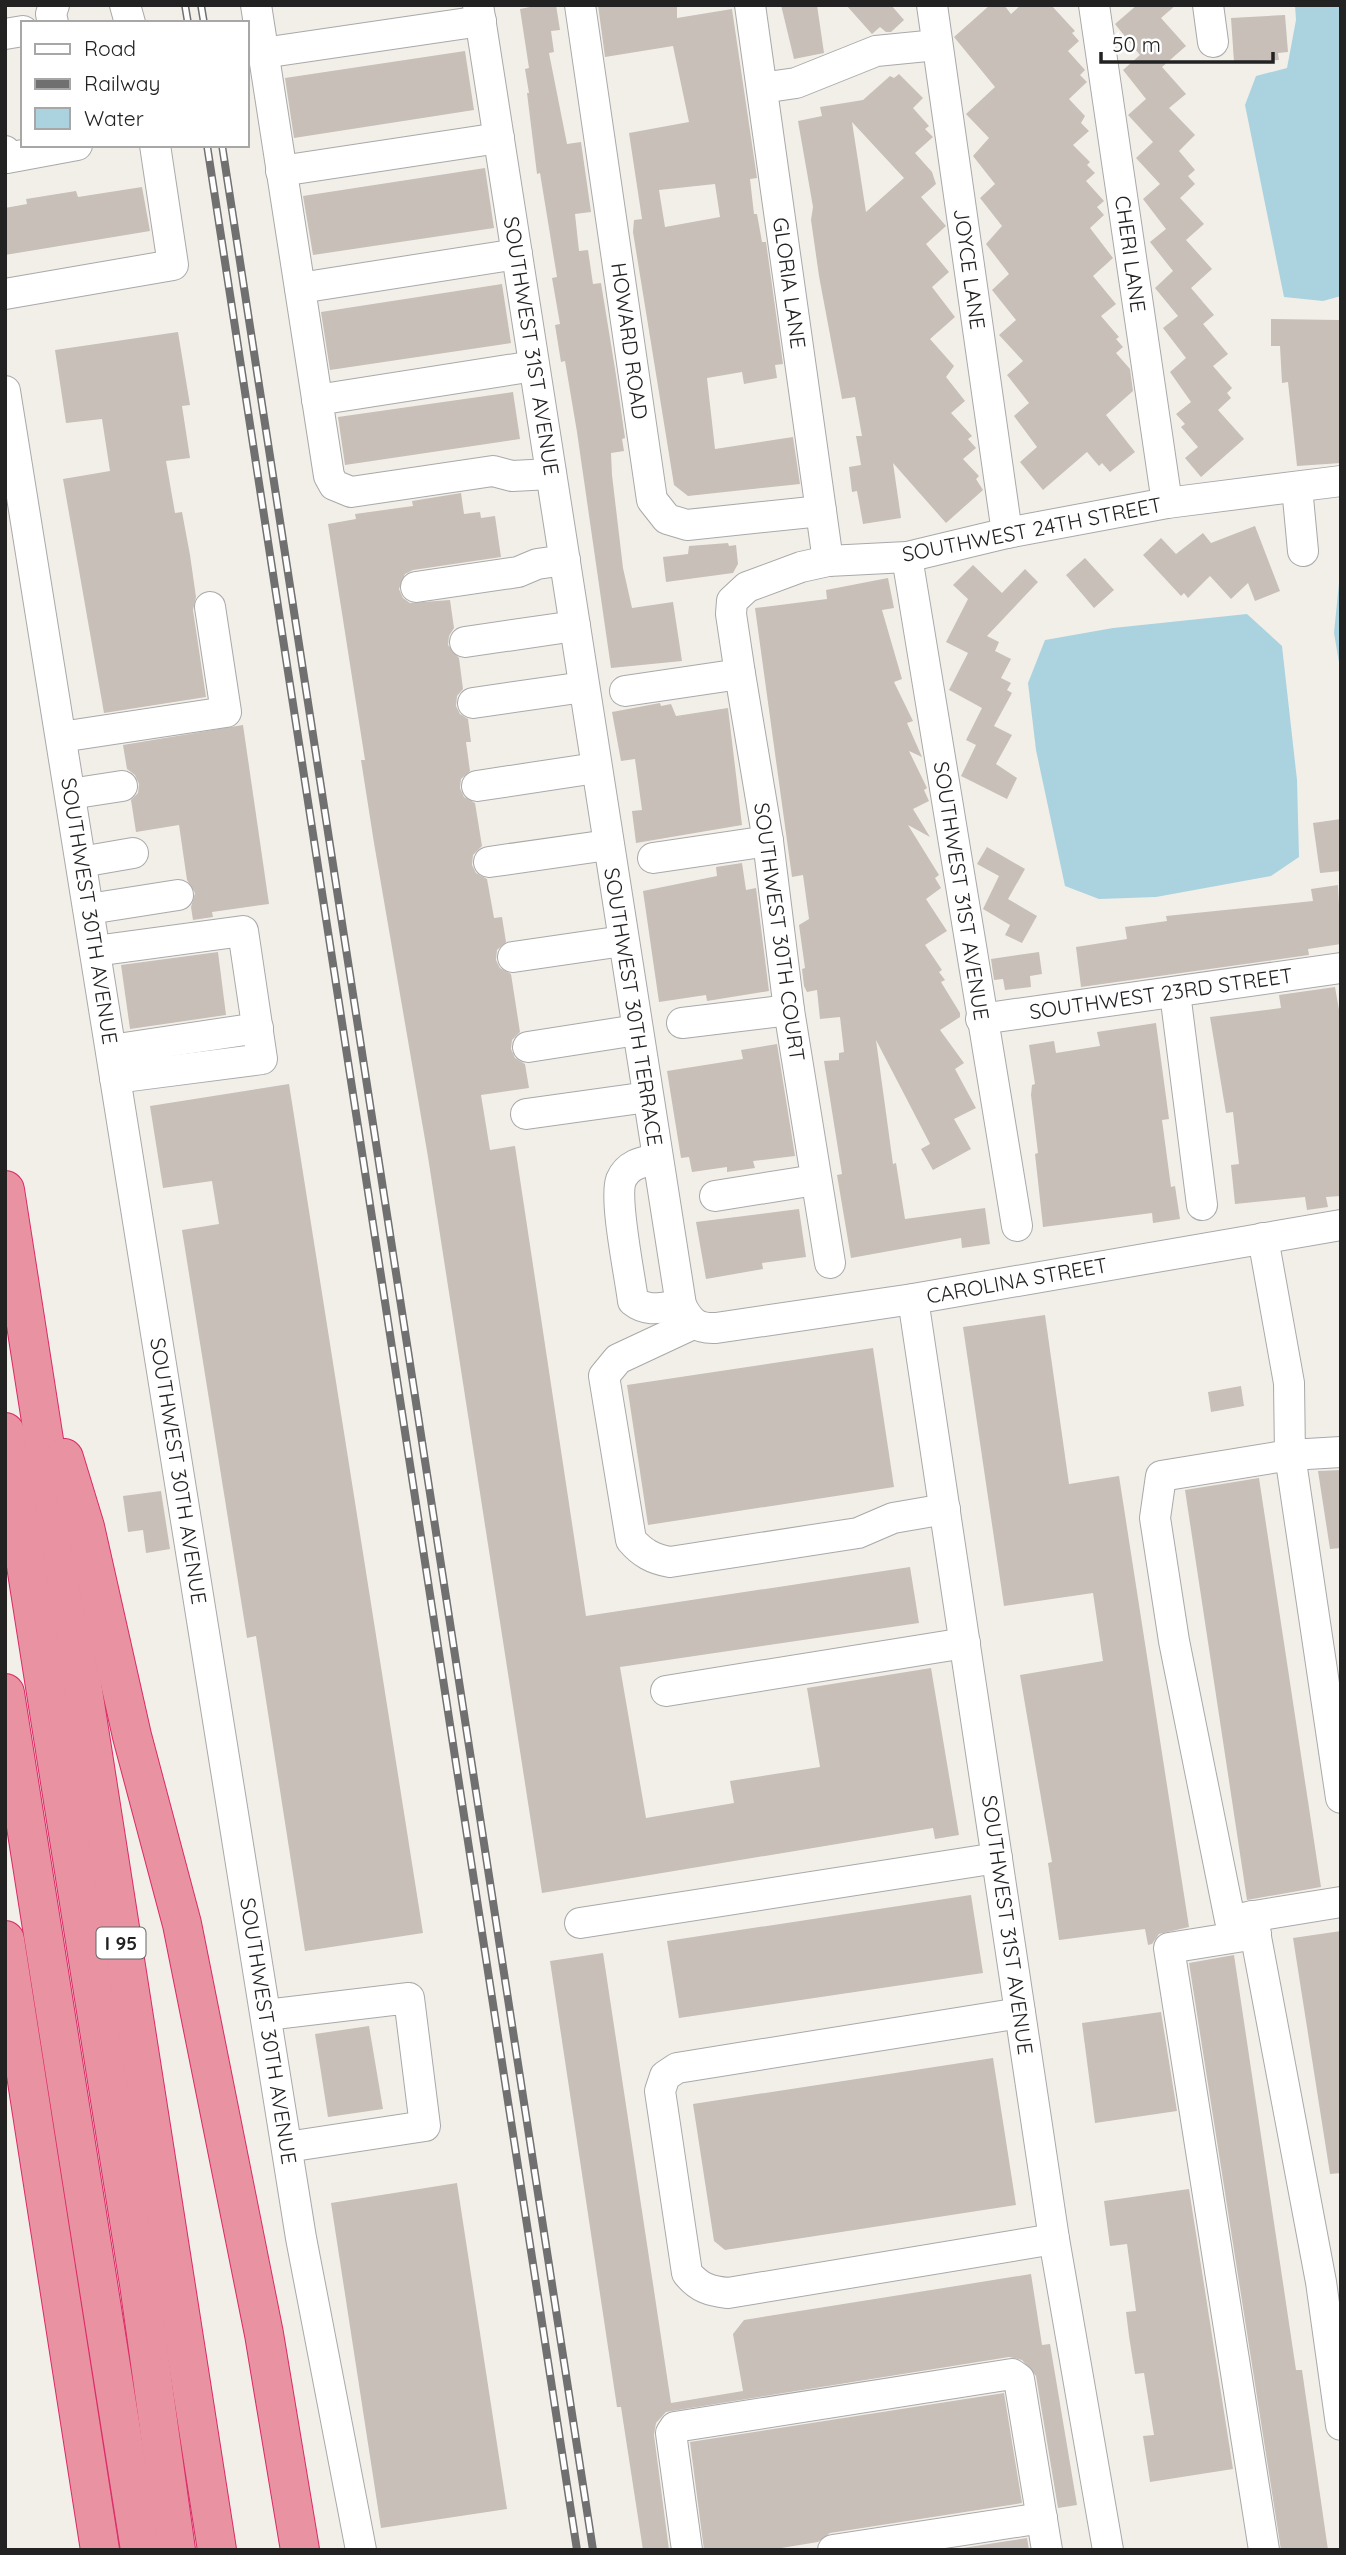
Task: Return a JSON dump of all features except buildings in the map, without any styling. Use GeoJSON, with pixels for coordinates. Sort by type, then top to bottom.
{"type":"FeatureCollection","features":[{"type":"Feature","properties":{"kind":"highway","name":"I 95"},"geometry":{"type":"LineString","coordinates":[[5,1190],[217,2550]]}},
{"type":"Feature","properties":{"kind":"highway"},"geometry":{"type":"LineString","coordinates":[[26,1336],[85,1527],[132,1736],[182,1924],[264,2334],[300,2550]]}},
{"type":"Feature","properties":{"kind":"highway"},"geometry":{"type":"LineString","coordinates":[[5,1432],[139,2284],[176,2550]]}},
{"type":"Feature","properties":{"kind":"highway"},"geometry":{"type":"LineString","coordinates":[[5,1693],[140,2550]]}},
{"type":"Feature","properties":{"kind":"highway"},"geometry":{"type":"LineString","coordinates":[[5,1940],[100,2550]]}},
{"type":"Feature","properties":{"kind":"street"},"geometry":{"type":"LineString","coordinates":[[256,5],[328,476],[341,490],[351,492],[493,471],[512,476],[551,474]]}},
{"type":"Feature","properties":{"kind":"street","name":"HOWARD ROAD"},"geometry":{"type":"LineString","coordinates":[[580,5],[652,500],[667,519],[687,525],[821,511]]}},
{"type":"Feature","properties":{"kind":"street","name":"GLORIA LANE"},"geometry":{"type":"LineString","coordinates":[[750,5],[828,561]]}},
{"type":"Feature","properties":{"kind":"street","name":"JOYCE LANE"},"geometry":{"type":"LineString","coordinates":[[932,5],[1007,533]]}},
{"type":"Feature","properties":{"kind":"street","name":"CHERI LANE"},"geometry":{"type":"LineString","coordinates":[[1094,5],[1167,503]]}},
{"type":"Feature","properties":{"kind":"street"},"geometry":{"type":"LineString","coordinates":[[1208,5],[1213,42]]}},
{"type":"Feature","properties":{"kind":"street"},"geometry":{"type":"LineString","coordinates":[[264,53],[480,13]]}},
{"type":"Feature","properties":{"kind":"street","name":"SOUTHWEST 31ST AVENUE"},"geometry":{"type":"LineString","coordinates":[[480,13],[584,687]]}},
{"type":"Feature","properties":{"kind":"street"},"geometry":{"type":"LineString","coordinates":[[762,88],[796,83],[876,51],[937,45]]}},
{"type":"Feature","properties":{"kind":"street"},"geometry":{"type":"LineString","coordinates":[[281,171],[499,138]]}},
{"type":"Feature","properties":{"kind":"street"},"geometry":{"type":"LineString","coordinates":[[5,151],[7,158],[66,147]]}},
{"type":"Feature","properties":{"kind":"street"},"geometry":{"type":"LineString","coordinates":[[5,294],[173,265],[155,147]]}},
{"type":"Feature","properties":{"kind":"street"},"geometry":{"type":"LineString","coordinates":[[300,288],[517,254]]}},
{"type":"Feature","properties":{"kind":"street"},"geometry":{"type":"LineString","coordinates":[[317,400],[534,366]]}},
{"type":"Feature","properties":{"kind":"street","name":"SOUTHWEST 30TH AVENUE"},"geometry":{"type":"LineString","coordinates":[[5,391],[287,2147],[361,2550]]}},
{"type":"Feature","properties":{"kind":"street","name":"SOUTHWEST 24TH STREET"},"geometry":{"type":"LineString","coordinates":[[732,601],[747,587],[801,567],[828,561],[906,557],[1007,533],[1167,503],[1341,481]]}},
{"type":"Feature","properties":{"kind":"street"},"geometry":{"type":"LineString","coordinates":[[1297,487],[1303,551]]}},
{"type":"Feature","properties":{"kind":"street","name":"SOUTHWEST 31ST AVENUE"},"geometry":{"type":"LineString","coordinates":[[906,557],[1017,1226]]}},
{"type":"Feature","properties":{"kind":"street"},"geometry":{"type":"LineString","coordinates":[[416,587],[518,572],[537,564],[565,560]]}},
{"type":"Feature","properties":{"kind":"street","name":"SOUTHWEST 30TH COURT"},"geometry":{"type":"LineString","coordinates":[[732,601],[731,614],[768,841],[789,1010],[830,1263]]}},
{"type":"Feature","properties":{"kind":"street"},"geometry":{"type":"LineString","coordinates":[[61,737],[226,712],[210,607]]}},
{"type":"Feature","properties":{"kind":"street"},"geometry":{"type":"LineString","coordinates":[[465,642],[575,626]]}},
{"type":"Feature","properties":{"kind":"street"},"geometry":{"type":"LineString","coordinates":[[625,691],[740,674]]}},
{"type":"Feature","properties":{"kind":"street"},"geometry":{"type":"LineString","coordinates":[[474,703],[584,687]]}},
{"type":"Feature","properties":{"kind":"street","name":"SOUTHWEST 30TH TERRACE"},"geometry":{"type":"LineString","coordinates":[[584,687],[657,1159],[687,1314]]}},
{"type":"Feature","properties":{"kind":"street"},"geometry":{"type":"LineString","coordinates":[[477,786],[596,768]]}},
{"type":"Feature","properties":{"kind":"street"},"geometry":{"type":"LineString","coordinates":[[70,794],[122,786]]}},
{"type":"Feature","properties":{"kind":"street"},"geometry":{"type":"LineString","coordinates":[[653,858],[768,841]]}},
{"type":"Feature","properties":{"kind":"street"},"geometry":{"type":"LineString","coordinates":[[489,862],[608,845]]}},
{"type":"Feature","properties":{"kind":"street"},"geometry":{"type":"LineString","coordinates":[[80,862],[133,853]]}},
{"type":"Feature","properties":{"kind":"street"},"geometry":{"type":"LineString","coordinates":[[89,909],[178,895]]}},
{"type":"Feature","properties":{"kind":"street"},"geometry":{"type":"LineString","coordinates":[[95,951],[243,931],[262,1059],[113,1064]]}},
{"type":"Feature","properties":{"kind":"street"},"geometry":{"type":"LineString","coordinates":[[513,957],[623,941]]}},
{"type":"Feature","properties":{"kind":"street","name":"SOUTHWEST 23RD STREET"},"geometry":{"type":"LineString","coordinates":[[981,1019],[1341,968]]}},
{"type":"Feature","properties":{"kind":"street"},"geometry":{"type":"LineString","coordinates":[[1175,993],[1202,1205]]}},
{"type":"Feature","properties":{"kind":"street"},"geometry":{"type":"LineString","coordinates":[[682,1023],[789,1010]]}},
{"type":"Feature","properties":{"kind":"street"},"geometry":{"type":"LineString","coordinates":[[528,1047],[637,1030]]}},
{"type":"Feature","properties":{"kind":"street"},"geometry":{"type":"LineString","coordinates":[[526,1114],[648,1097]]}},
{"type":"Feature","properties":{"kind":"street","name":"CAROLINA STREET"},"geometry":{"type":"LineString","coordinates":[[657,1159],[637,1163],[628,1170],[622,1178],[619,1191],[633,1301],[642,1308],[687,1314],[701,1328],[913,1299],[1341,1225]]}},
{"type":"Feature","properties":{"kind":"street"},"geometry":{"type":"LineString","coordinates":[[715,1196],[815,1181]]}},
{"type":"Feature","properties":{"kind":"street"},"geometry":{"type":"LineString","coordinates":[[1264,1238],[1289,1383],[1290,1455],[1341,1798]]}},
{"type":"Feature","properties":{"kind":"street","name":"SOUTHWEST 31ST AVENUE"},"geometry":{"type":"LineString","coordinates":[[913,1299],[1054,2239],[1108,2550]]}},
{"type":"Feature","properties":{"kind":"street"},"geometry":{"type":"LineString","coordinates":[[687,1314],[618,1359],[604,1376],[631,1540],[640,1551],[670,1562],[858,1533],[893,1518],[945,1510]]}},
{"type":"Feature","properties":{"kind":"street"},"geometry":{"type":"LineString","coordinates":[[1341,1452],[1290,1455],[1161,1476],[1155,1518],[1198,1769],[1246,1924],[1321,2281],[1341,2425]]}},
{"type":"Feature","properties":{"kind":"street"},"geometry":{"type":"LineString","coordinates":[[666,1691],[965,1643]]}},
{"type":"Feature","properties":{"kind":"street"},"geometry":{"type":"LineString","coordinates":[[580,1923],[997,1858]]}},
{"type":"Feature","properties":{"kind":"street"},"geometry":{"type":"LineString","coordinates":[[1264,2550],[1169,1948],[1246,1924],[1341,1902]]}},
{"type":"Feature","properties":{"kind":"street"},"geometry":{"type":"LineString","coordinates":[[266,2015],[409,1998],[425,2126],[287,2147]]}},
{"type":"Feature","properties":{"kind":"street"},"geometry":{"type":"LineString","coordinates":[[1020,2013],[677,2068],[665,2076],[660,2091],[685,2260],[687,2273],[695,2284],[712,2291],[728,2293],[1054,2239]]}},
{"type":"Feature","properties":{"kind":"street"},"geometry":{"type":"LineString","coordinates":[[687,2550],[671,2433],[675,2427],[1012,2374],[1019,2379],[1047,2550]]}},
{"type":"Feature","properties":{"kind":"street"},"geometry":{"type":"LineString","coordinates":[[833,2550],[1042,2518]]}},
{"type":"Feature","properties":{"kind":"water"},"geometry":{"type":"Polygon","coordinates":[[[1295,5],[1341,5],[1341,296],[1323,301],[1284,297],[1245,105],[1256,76],[1287,68],[1296,20],[1295,5]]]}},
{"type":"Feature","properties":{"kind":"water"},"geometry":{"type":"Polygon","coordinates":[[[1341,563],[1341,674],[1334,633],[1341,563]]]}},
{"type":"Feature","properties":{"kind":"water"},"geometry":{"type":"Polygon","coordinates":[[[1247,614],[1282,646],[1297,780],[1299,857],[1271,876],[1156,897],[1099,899],[1065,886],[1036,750],[1028,683],[1045,640],[1113,628],[1247,614]]]}},
{"type":"Feature","properties":{"kind":"railway"},"geometry":{"type":"LineString","coordinates":[[185,5],[188,21]]}},
{"type":"Feature","properties":{"kind":"railway"},"geometry":{"type":"LineString","coordinates":[[201,5],[204,21]]}},
{"type":"Feature","properties":{"kind":"railway"},"geometry":{"type":"LineString","coordinates":[[207,147],[577,2550]]}},
{"type":"Feature","properties":{"kind":"railway"},"geometry":{"type":"LineString","coordinates":[[222,147],[593,2550]]}}]}
